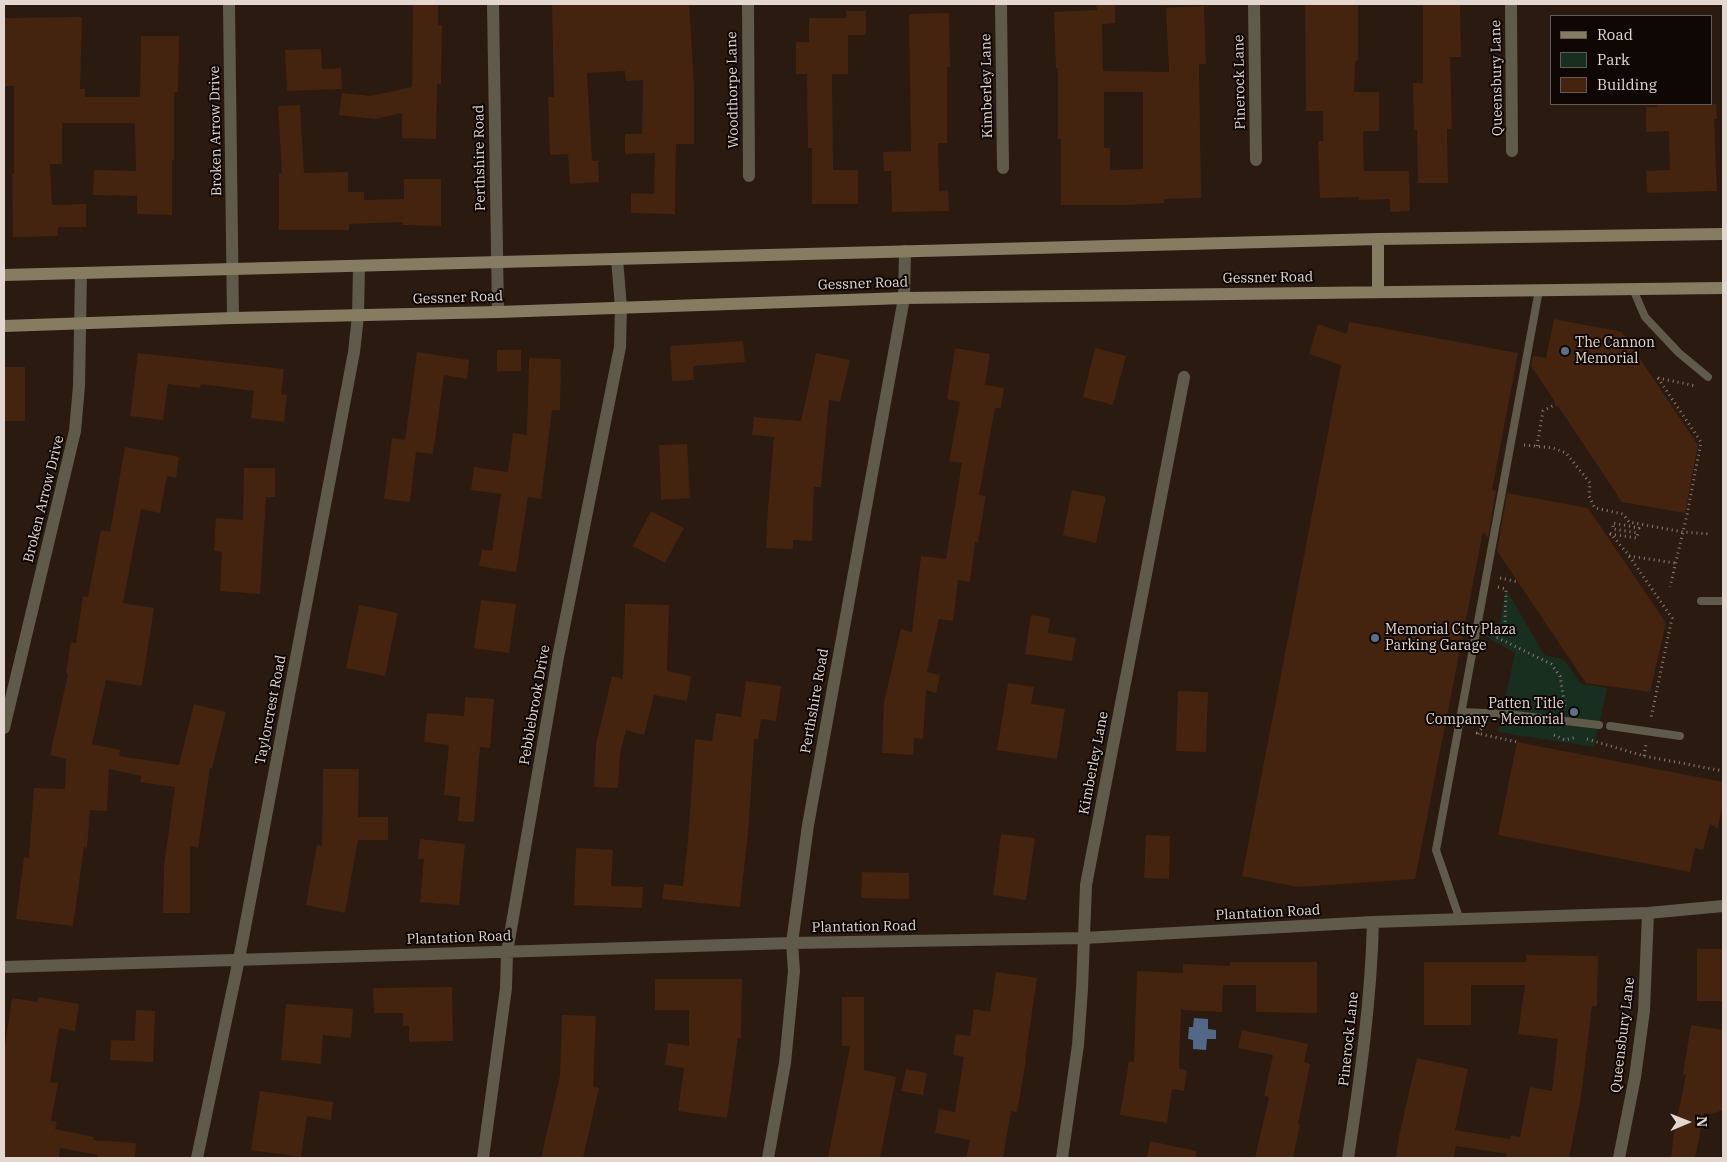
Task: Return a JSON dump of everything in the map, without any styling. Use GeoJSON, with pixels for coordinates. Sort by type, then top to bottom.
{"type":"FeatureCollection","features":[{"type":"Feature","properties":{"kind":"main road"},"geometry":{"type":"LineString","coordinates":[[4,275],[1378,239],[1723,234]]}},
{"type":"Feature","properties":{"kind":"main road"},"geometry":{"type":"LineString","coordinates":[[1378,239],[1378,292]]}},
{"type":"Feature","properties":{"kind":"main road","name":"Gessner Road"},"geometry":{"type":"LineString","coordinates":[[4,326],[904,298],[1723,288]]}},
{"type":"Feature","properties":{"kind":"street","name":"Broken Arrow Drive"},"geometry":{"type":"LineString","coordinates":[[229,4],[233,318]]}},
{"type":"Feature","properties":{"kind":"street","name":"Perthshire Road"},"geometry":{"type":"LineString","coordinates":[[493,4],[498,312]]}},
{"type":"Feature","properties":{"kind":"street","name":"Woodthorpe Lane"},"geometry":{"type":"LineString","coordinates":[[748,4],[749,176]]}},
{"type":"Feature","properties":{"kind":"street","name":"Kimberley Lane"},"geometry":{"type":"LineString","coordinates":[[1001,4],[1003,168]]}},
{"type":"Feature","properties":{"kind":"street","name":"Pinerock Lane"},"geometry":{"type":"LineString","coordinates":[[1254,4],[1256,160]]}},
{"type":"Feature","properties":{"kind":"street","name":"Queensbury Lane"},"geometry":{"type":"LineString","coordinates":[[1511,4],[1512,151]]}},
{"type":"Feature","properties":{"kind":"street","name":"Perthshire Road"},"geometry":{"type":"LineString","coordinates":[[768,1158],[785,1064],[794,971],[792,943],[808,825],[904,298],[905,251]]}},
{"type":"Feature","properties":{"kind":"street","name":"Pebblebrook Drive"},"geometry":{"type":"LineString","coordinates":[[483,1158],[506,988],[507,952],[558,657],[620,347],[621,307],[618,259]]}},
{"type":"Feature","properties":{"kind":"street","name":"Taylorcrest Road"},"geometry":{"type":"LineString","coordinates":[[198,1158],[239,959],[354,352],[358,316],[359,266]]}},
{"type":"Feature","properties":{"kind":"street","name":"Broken Arrow Drive"},"geometry":{"type":"LineString","coordinates":[[4,728],[75,431],[80,386],[81,273]]}},
{"type":"Feature","properties":{"kind":"street","name":"Kimberley Lane"},"geometry":{"type":"LineString","coordinates":[[1062,1158],[1078,1045],[1086,885],[1184,377]]}},
{"type":"Feature","properties":{"kind":"street","name":"Plantation Road"},"geometry":{"type":"LineString","coordinates":[[4,967],[792,943],[1084,938],[1373,922],[1648,913],[1723,906]]}},
{"type":"Feature","properties":{"kind":"street","name":"Queensbury Lane"},"geometry":{"type":"LineString","coordinates":[[1619,1158],[1635,1077],[1644,1011],[1648,913]]}},
{"type":"Feature","properties":{"kind":"street","name":"Pinerock Lane"},"geometry":{"type":"LineString","coordinates":[[1348,1158],[1366,1032],[1372,967],[1373,922]]}},
{"type":"Feature","properties":{"kind":"lane"},"geometry":{"type":"LineString","coordinates":[[1632,289],[1645,317],[1679,352],[1708,377]]}},
{"type":"Feature","properties":{"kind":"lane"},"geometry":{"type":"LineString","coordinates":[[1460,920],[1436,850],[1539,290]]}},
{"type":"Feature","properties":{"kind":"lane"},"geometry":{"type":"LineString","coordinates":[[1702,601],[1723,601]]}},
{"type":"Feature","properties":{"kind":"lane"},"geometry":{"type":"LineString","coordinates":[[1462,712],[1507,714],[1599,725]]}},
{"type":"Feature","properties":{"kind":"lane"},"geometry":{"type":"LineString","coordinates":[[1610,726],[1680,736]]}},
{"type":"Feature","properties":{"kind":"path"},"geometry":{"type":"LineString","coordinates":[[1670,587],[1701,442],[1658,378],[1696,386]]}},
{"type":"Feature","properties":{"kind":"path"},"geometry":{"type":"LineString","coordinates":[[1537,446],[1543,411],[1556,404]]}},
{"type":"Feature","properties":{"kind":"path"},"geometry":{"type":"LineString","coordinates":[[1511,443],[1553,448],[1566,452],[1590,483],[1589,496],[1595,508],[1623,514],[1629,522],[1683,532],[1708,534]]}},
{"type":"Feature","properties":{"kind":"path"},"geometry":{"type":"LineString","coordinates":[[1640,524],[1639,528],[1614,523],[1613,529],[1638,533],[1636,538],[1610,533],[1629,556],[1672,618],[1656,695]]}},
{"type":"Feature","properties":{"kind":"path"},"geometry":{"type":"LineString","coordinates":[[1629,556],[1675,563]]}},
{"type":"Feature","properties":{"kind":"path"},"geometry":{"type":"LineString","coordinates":[[1487,575],[1518,582]]}},
{"type":"Feature","properties":{"kind":"path"},"geometry":{"type":"LineString","coordinates":[[1505,596],[1505,624],[1496,637],[1551,664],[1560,676],[1567,720]]}},
{"type":"Feature","properties":{"kind":"path"},"geometry":{"type":"LineString","coordinates":[[1478,734],[1486,722]]}},
{"type":"Feature","properties":{"kind":"path"},"geometry":{"type":"LineString","coordinates":[[1547,728],[1565,740],[1579,736],[1644,756],[1723,771]]}},
{"type":"Feature","properties":{"kind":"path"},"geometry":{"type":"LineString","coordinates":[[1458,730],[1517,742]]}},
{"type":"Feature","properties":{"kind":"green space"},"geometry":{"type":"Polygon","coordinates":[[[1506,589],[1544,655],[1563,659],[1581,684],[1607,688],[1594,747],[1498,732],[1515,653],[1485,636],[1500,622],[1506,589]]]}},
{"type":"Feature","properties":{"kind":"water"},"geometry":{"type":"Polygon","coordinates":[[[1194,1018],[1208,1019],[1208,1029],[1216,1030],[1216,1039],[1207,1039],[1206,1050],[1193,1049],[1193,1040],[1188,1039],[1189,1027],[1193,1027],[1194,1018]]]}},
{"type":"Feature","properties":{"kind":"building"},"geometry":{"type":"Polygon","coordinates":[[[413,4],[438,4],[438,25],[442,25],[441,84],[437,84],[436,139],[402,138],[402,113],[375,119],[339,115],[342,93],[371,96],[412,87],[413,4]]]}},
{"type":"Feature","properties":{"kind":"building"},"geometry":{"type":"Polygon","coordinates":[[[552,4],[689,4],[694,84],[694,144],[676,144],[675,214],[631,213],[631,193],[654,194],[655,153],[625,154],[625,134],[642,134],[643,80],[626,81],[625,71],[587,73],[592,161],[598,161],[599,182],[570,184],[568,154],[550,155],[548,97],[554,97],[552,4]]]}},
{"type":"Feature","properties":{"kind":"building"},"geometry":{"type":"Polygon","coordinates":[[[1096,4],[1115,4],[1115,23],[1102,24],[1103,71],[1169,72],[1166,8],[1204,6],[1206,64],[1199,64],[1201,198],[1164,199],[1164,203],[1126,205],[1061,205],[1061,139],[1058,139],[1058,68],[1056,68],[1054,12],[1097,10],[1096,4]],[[1104,92],[1104,148],[1110,148],[1110,170],[1143,169],[1143,92],[1104,92]]]}},
{"type":"Feature","properties":{"kind":"building"},"geometry":{"type":"Polygon","coordinates":[[[1423,4],[1460,4],[1461,57],[1450,57],[1452,129],[1447,129],[1448,183],[1418,183],[1417,130],[1414,130],[1413,83],[1423,83],[1423,4]]]}},
{"type":"Feature","properties":{"kind":"building"},"geometry":{"type":"Polygon","coordinates":[[[1305,5],[1358,5],[1358,60],[1355,61],[1354,92],[1379,92],[1379,131],[1363,131],[1364,171],[1409,171],[1410,211],[1390,212],[1390,199],[1359,200],[1359,197],[1320,198],[1318,141],[1323,141],[1323,111],[1306,111],[1305,5]]]}},
{"type":"Feature","properties":{"kind":"building"},"geometry":{"type":"Polygon","coordinates":[[[846,11],[866,11],[866,35],[848,35],[848,74],[832,74],[833,170],[858,170],[858,204],[812,204],[812,148],[808,148],[807,74],[796,74],[796,42],[809,42],[809,18],[846,18],[846,11]]]}},
{"type":"Feature","properties":{"kind":"building"},"geometry":{"type":"Polygon","coordinates":[[[949,13],[950,67],[947,67],[947,143],[938,143],[939,191],[948,190],[949,211],[892,212],[891,171],[884,171],[883,152],[911,151],[909,14],[949,13]]]}},
{"type":"Feature","properties":{"kind":"building"},"geometry":{"type":"Polygon","coordinates":[[[82,17],[80,89],[85,89],[85,97],[140,97],[141,36],[179,36],[178,92],[174,92],[172,215],[137,214],[137,196],[93,195],[94,170],[136,171],[135,123],[62,123],[62,164],[50,164],[52,205],[86,204],[86,227],[58,227],[58,236],[13,237],[14,86],[4,86],[4,18],[82,17]]]}},
{"type":"Feature","properties":{"kind":"building"},"geometry":{"type":"Polygon","coordinates":[[[321,49],[322,69],[341,68],[342,89],[287,91],[285,50],[321,49]]]}},
{"type":"Feature","properties":{"kind":"building"},"geometry":{"type":"Polygon","coordinates":[[[1716,104],[1717,119],[1714,119],[1717,191],[1647,193],[1646,171],[1670,170],[1669,131],[1646,132],[1646,107],[1657,107],[1657,105],[1716,104]]]}},
{"type":"Feature","properties":{"kind":"building"},"geometry":{"type":"Polygon","coordinates":[[[300,105],[304,173],[348,172],[348,192],[364,192],[364,200],[404,199],[404,179],[441,179],[441,226],[403,225],[403,222],[349,224],[349,230],[279,230],[279,173],[282,173],[278,106],[300,105]]]}},
{"type":"Feature","properties":{"kind":"building"},"geometry":{"type":"Polygon","coordinates":[[[1554,319],[1622,332],[1698,445],[1685,513],[1622,502],[1531,366],[1533,356],[1546,358],[1554,319]]]}},
{"type":"Feature","properties":{"kind":"building","name":"Memorial City Plaza Parking Garage"},"geometry":{"type":"Polygon","coordinates":[[[1349,322],[1518,353],[1492,490],[1496,491],[1488,538],[1483,532],[1415,879],[1298,887],[1242,876],[1341,365],[1309,354],[1318,324],[1347,334],[1349,322]]]}},
{"type":"Feature","properties":{"kind":"building"},"geometry":{"type":"Polygon","coordinates":[[[743,341],[745,362],[693,366],[694,380],[672,381],[670,346],[743,341]]]}},
{"type":"Feature","properties":{"kind":"building"},"geometry":{"type":"Polygon","coordinates":[[[955,348],[990,354],[985,385],[1004,388],[1001,408],[995,408],[979,495],[986,496],[978,542],[975,542],[970,582],[958,580],[953,621],[939,619],[927,672],[940,675],[936,693],[926,690],[923,739],[914,738],[913,755],[882,753],[884,702],[901,629],[912,632],[921,556],[946,559],[962,463],[949,461],[960,402],[947,399],[955,348]]]}},
{"type":"Feature","properties":{"kind":"building"},"geometry":{"type":"Polygon","coordinates":[[[1095,348],[1126,356],[1113,405],[1083,397],[1095,348]]]}},
{"type":"Feature","properties":{"kind":"building"},"geometry":{"type":"Polygon","coordinates":[[[497,350],[521,350],[521,371],[497,371],[497,350]]]}},
{"type":"Feature","properties":{"kind":"building"},"geometry":{"type":"Polygon","coordinates":[[[417,352],[469,360],[467,379],[444,375],[433,454],[416,452],[410,502],[384,499],[392,438],[405,440],[417,352]]]}},
{"type":"Feature","properties":{"kind":"building"},"geometry":{"type":"Polygon","coordinates":[[[138,353],[284,369],[281,394],[287,395],[284,422],[251,418],[254,391],[201,384],[200,388],[168,384],[163,420],[130,416],[138,353]]]}},
{"type":"Feature","properties":{"kind":"building"},"geometry":{"type":"Polygon","coordinates":[[[816,353],[850,360],[840,402],[829,400],[821,487],[814,487],[812,541],[793,540],[793,549],[766,548],[774,437],[752,435],[754,417],[801,421],[816,353]]]}},
{"type":"Feature","properties":{"kind":"building"},"geometry":{"type":"Polygon","coordinates":[[[529,358],[561,359],[560,410],[552,410],[541,499],[528,497],[516,572],[479,566],[482,549],[492,551],[501,494],[471,490],[474,467],[508,472],[513,433],[527,435],[529,358]]]}},
{"type":"Feature","properties":{"kind":"building"},"geometry":{"type":"Polygon","coordinates":[[[4,367],[25,367],[25,421],[4,421],[4,367]]]}},
{"type":"Feature","properties":{"kind":"building"},"geometry":{"type":"Polygon","coordinates":[[[687,444],[690,498],[661,500],[659,445],[687,444]]]}},
{"type":"Feature","properties":{"kind":"building"},"geometry":{"type":"Polygon","coordinates":[[[125,447],[179,457],[176,478],[167,476],[160,513],[141,509],[123,603],[154,608],[142,686],[106,680],[92,744],[120,750],[119,756],[179,765],[194,704],[226,712],[212,768],[210,768],[198,848],[190,846],[190,913],[163,913],[164,865],[175,787],[140,782],[141,776],[109,769],[107,811],[90,810],[87,848],[84,847],[73,926],[16,919],[24,857],[29,858],[34,788],[65,789],[66,759],[50,755],[68,674],[66,673],[71,642],[76,643],[83,596],[88,597],[101,530],[110,532],[125,447]]]}},
{"type":"Feature","properties":{"kind":"building"},"geometry":{"type":"Polygon","coordinates":[[[244,468],[275,468],[275,497],[266,497],[260,594],[220,591],[222,552],[214,551],[216,518],[243,520],[244,468]]]}},
{"type":"Feature","properties":{"kind":"building"},"geometry":{"type":"Polygon","coordinates":[[[1072,490],[1106,497],[1096,543],[1063,535],[1072,490]]]}},
{"type":"Feature","properties":{"kind":"building"},"geometry":{"type":"Polygon","coordinates":[[[1507,493],[1588,508],[1666,623],[1650,692],[1586,683],[1497,551],[1507,493]]]}},
{"type":"Feature","properties":{"kind":"building"},"geometry":{"type":"Polygon","coordinates":[[[651,511],[684,528],[665,563],[633,546],[651,511]]]}},
{"type":"Feature","properties":{"kind":"building"},"geometry":{"type":"Polygon","coordinates":[[[481,600],[516,604],[509,653],[474,648],[481,600]]]}},
{"type":"Feature","properties":{"kind":"building"},"geometry":{"type":"Polygon","coordinates":[[[625,604],[669,605],[667,671],[691,676],[687,701],[654,695],[644,735],[626,730],[620,754],[618,788],[594,787],[596,744],[612,676],[623,679],[625,604]]]}},
{"type":"Feature","properties":{"kind":"building"},"geometry":{"type":"Polygon","coordinates":[[[359,605],[398,613],[385,676],[346,668],[359,605]]]}},
{"type":"Feature","properties":{"kind":"building"},"geometry":{"type":"Polygon","coordinates":[[[1031,615],[1050,618],[1048,633],[1076,638],[1072,661],[1025,654],[1031,615]]]}},
{"type":"Feature","properties":{"kind":"building"},"geometry":{"type":"Polygon","coordinates":[[[746,681],[781,686],[776,721],[761,719],[758,739],[754,739],[749,822],[740,907],[662,899],[664,884],[683,886],[695,739],[712,741],[716,713],[741,717],[746,681]]]}},
{"type":"Feature","properties":{"kind":"building"},"geometry":{"type":"Polygon","coordinates":[[[1008,683],[1034,687],[1031,704],[1065,709],[1057,759],[997,750],[1008,683]]]}},
{"type":"Feature","properties":{"kind":"building"},"geometry":{"type":"Polygon","coordinates":[[[1178,691],[1208,692],[1206,752],[1176,751],[1178,691]]]}},
{"type":"Feature","properties":{"kind":"building"},"geometry":{"type":"Polygon","coordinates":[[[465,697],[494,699],[490,748],[480,747],[474,822],[458,821],[460,797],[444,795],[449,745],[424,742],[427,713],[464,716],[465,697]]]}},
{"type":"Feature","properties":{"kind":"building"},"geometry":{"type":"Polygon","coordinates":[[[1517,742],[1723,782],[1723,801],[1718,828],[1710,824],[1703,850],[1695,848],[1690,872],[1498,835],[1517,742]]]}},
{"type":"Feature","properties":{"kind":"building"},"geometry":{"type":"Polygon","coordinates":[[[323,769],[359,769],[358,817],[388,817],[388,840],[358,840],[345,913],[306,905],[317,845],[322,846],[323,769]]]}},
{"type":"Feature","properties":{"kind":"building"},"geometry":{"type":"Polygon","coordinates":[[[1001,834],[1035,838],[1026,900],[993,895],[1001,834]]]}},
{"type":"Feature","properties":{"kind":"building"},"geometry":{"type":"Polygon","coordinates":[[[1146,835],[1170,836],[1169,879],[1144,878],[1146,835]]]}},
{"type":"Feature","properties":{"kind":"building"},"geometry":{"type":"Polygon","coordinates":[[[420,839],[465,844],[459,905],[420,902],[424,859],[418,859],[420,839]]]}},
{"type":"Feature","properties":{"kind":"building"},"geometry":{"type":"Polygon","coordinates":[[[576,848],[613,850],[611,886],[643,887],[642,908],[574,905],[576,848]]]}},
{"type":"Feature","properties":{"kind":"building"},"geometry":{"type":"Polygon","coordinates":[[[862,872],[909,873],[909,899],[861,898],[862,872]]]}},
{"type":"Feature","properties":{"kind":"building"},"geometry":{"type":"Polygon","coordinates":[[[1697,949],[1723,949],[1723,1001],[1697,1001],[1697,949]]]}},
{"type":"Feature","properties":{"kind":"building"},"geometry":{"type":"Polygon","coordinates":[[[1526,955],[1598,956],[1597,1006],[1592,1006],[1581,1097],[1569,1158],[1506,1158],[1507,1154],[1456,1146],[1454,1158],[1396,1158],[1399,1136],[1417,1058],[1468,1069],[1455,1130],[1510,1139],[1511,1135],[1520,1137],[1530,1087],[1552,1091],[1558,1039],[1518,1034],[1525,985],[1471,985],[1471,1025],[1424,1025],[1424,962],[1526,962],[1526,955]]]}},
{"type":"Feature","properties":{"kind":"building"},"geometry":{"type":"Polygon","coordinates":[[[1230,962],[1317,962],[1317,1013],[1256,1012],[1256,985],[1223,985],[1222,1012],[1181,1010],[1179,1069],[1187,1070],[1184,1091],[1172,1089],[1167,1123],[1120,1115],[1129,1061],[1134,1062],[1137,971],[1183,973],[1183,964],[1230,966],[1230,962]]]}},
{"type":"Feature","properties":{"kind":"building"},"geometry":{"type":"Polygon","coordinates":[[[996,972],[1037,978],[1026,1061],[1017,1112],[1011,1111],[1003,1158],[966,1158],[970,1140],[935,1133],[939,1109],[955,1112],[964,1057],[953,1055],[956,1034],[970,1036],[974,1009],[990,1012],[996,972]]]}},
{"type":"Feature","properties":{"kind":"building"},"geometry":{"type":"Polygon","coordinates":[[[655,979],[742,979],[741,1038],[738,1038],[727,1118],[678,1111],[684,1068],[665,1065],[668,1043],[689,1046],[689,1010],[655,1010],[655,979]]]}},
{"type":"Feature","properties":{"kind":"building"},"geometry":{"type":"Polygon","coordinates":[[[452,987],[453,1041],[409,1042],[409,1026],[403,1026],[403,1013],[374,1013],[373,988],[452,987]]]}},
{"type":"Feature","properties":{"kind":"building"},"geometry":{"type":"Polygon","coordinates":[[[38,997],[79,1004],[75,1031],[59,1028],[50,1082],[58,1083],[51,1121],[57,1122],[55,1129],[94,1137],[93,1140],[136,1143],[135,1158],[97,1158],[98,1155],[60,1148],[59,1158],[4,1158],[4,1052],[12,998],[37,1002],[38,997]]]}},
{"type":"Feature","properties":{"kind":"building"},"geometry":{"type":"Polygon","coordinates":[[[842,997],[864,997],[864,1070],[896,1077],[880,1158],[828,1158],[850,1046],[842,1046],[842,997]]]}},
{"type":"Feature","properties":{"kind":"building"},"geometry":{"type":"Polygon","coordinates":[[[286,1004],[353,1009],[351,1038],[323,1035],[321,1064],[281,1060],[286,1004]]]}},
{"type":"Feature","properties":{"kind":"building"},"geometry":{"type":"Polygon","coordinates":[[[136,1010],[155,1011],[153,1062],[110,1060],[111,1040],[135,1041],[136,1010]]]}},
{"type":"Feature","properties":{"kind":"building"},"geometry":{"type":"Polygon","coordinates":[[[562,1015],[596,1016],[593,1086],[599,1088],[583,1158],[541,1158],[560,1076],[562,1015]]]}},
{"type":"Feature","properties":{"kind":"building"},"geometry":{"type":"Polygon","coordinates":[[[1691,1025],[1723,1030],[1723,1110],[1712,1114],[1704,1113],[1695,1158],[1671,1158],[1686,1075],[1683,1074],[1691,1025]]]}},
{"type":"Feature","properties":{"kind":"building"},"geometry":{"type":"Polygon","coordinates":[[[1242,1030],[1308,1044],[1304,1062],[1310,1064],[1293,1158],[1255,1158],[1269,1097],[1264,1096],[1273,1055],[1238,1048],[1242,1030]]]}},
{"type":"Feature","properties":{"kind":"building"},"geometry":{"type":"Polygon","coordinates":[[[906,1069],[927,1073],[923,1095],[901,1091],[906,1069]]]}},
{"type":"Feature","properties":{"kind":"building"},"geometry":{"type":"Polygon","coordinates":[[[260,1091],[333,1102],[331,1120],[307,1116],[301,1157],[251,1150],[260,1091]]]}},
{"type":"Feature","properties":{"kind":"building"},"geometry":{"type":"Polygon","coordinates":[[[1150,1141],[1196,1151],[1196,1158],[1147,1158],[1150,1141]]]}},
{"type":"Feature","properties":{"kind":"place","name":"The Cannon Memorial"},"geometry":{"type":"Point","coordinates":[1565,351]}},
{"type":"Feature","properties":{"kind":"place","name":"Memorial City Plaza Parking Garage"},"geometry":{"type":"Point","coordinates":[1375,638]}},
{"type":"Feature","properties":{"kind":"place","name":"Patten Title Company - Memorial"},"geometry":{"type":"Point","coordinates":[1574,712]}}]}
